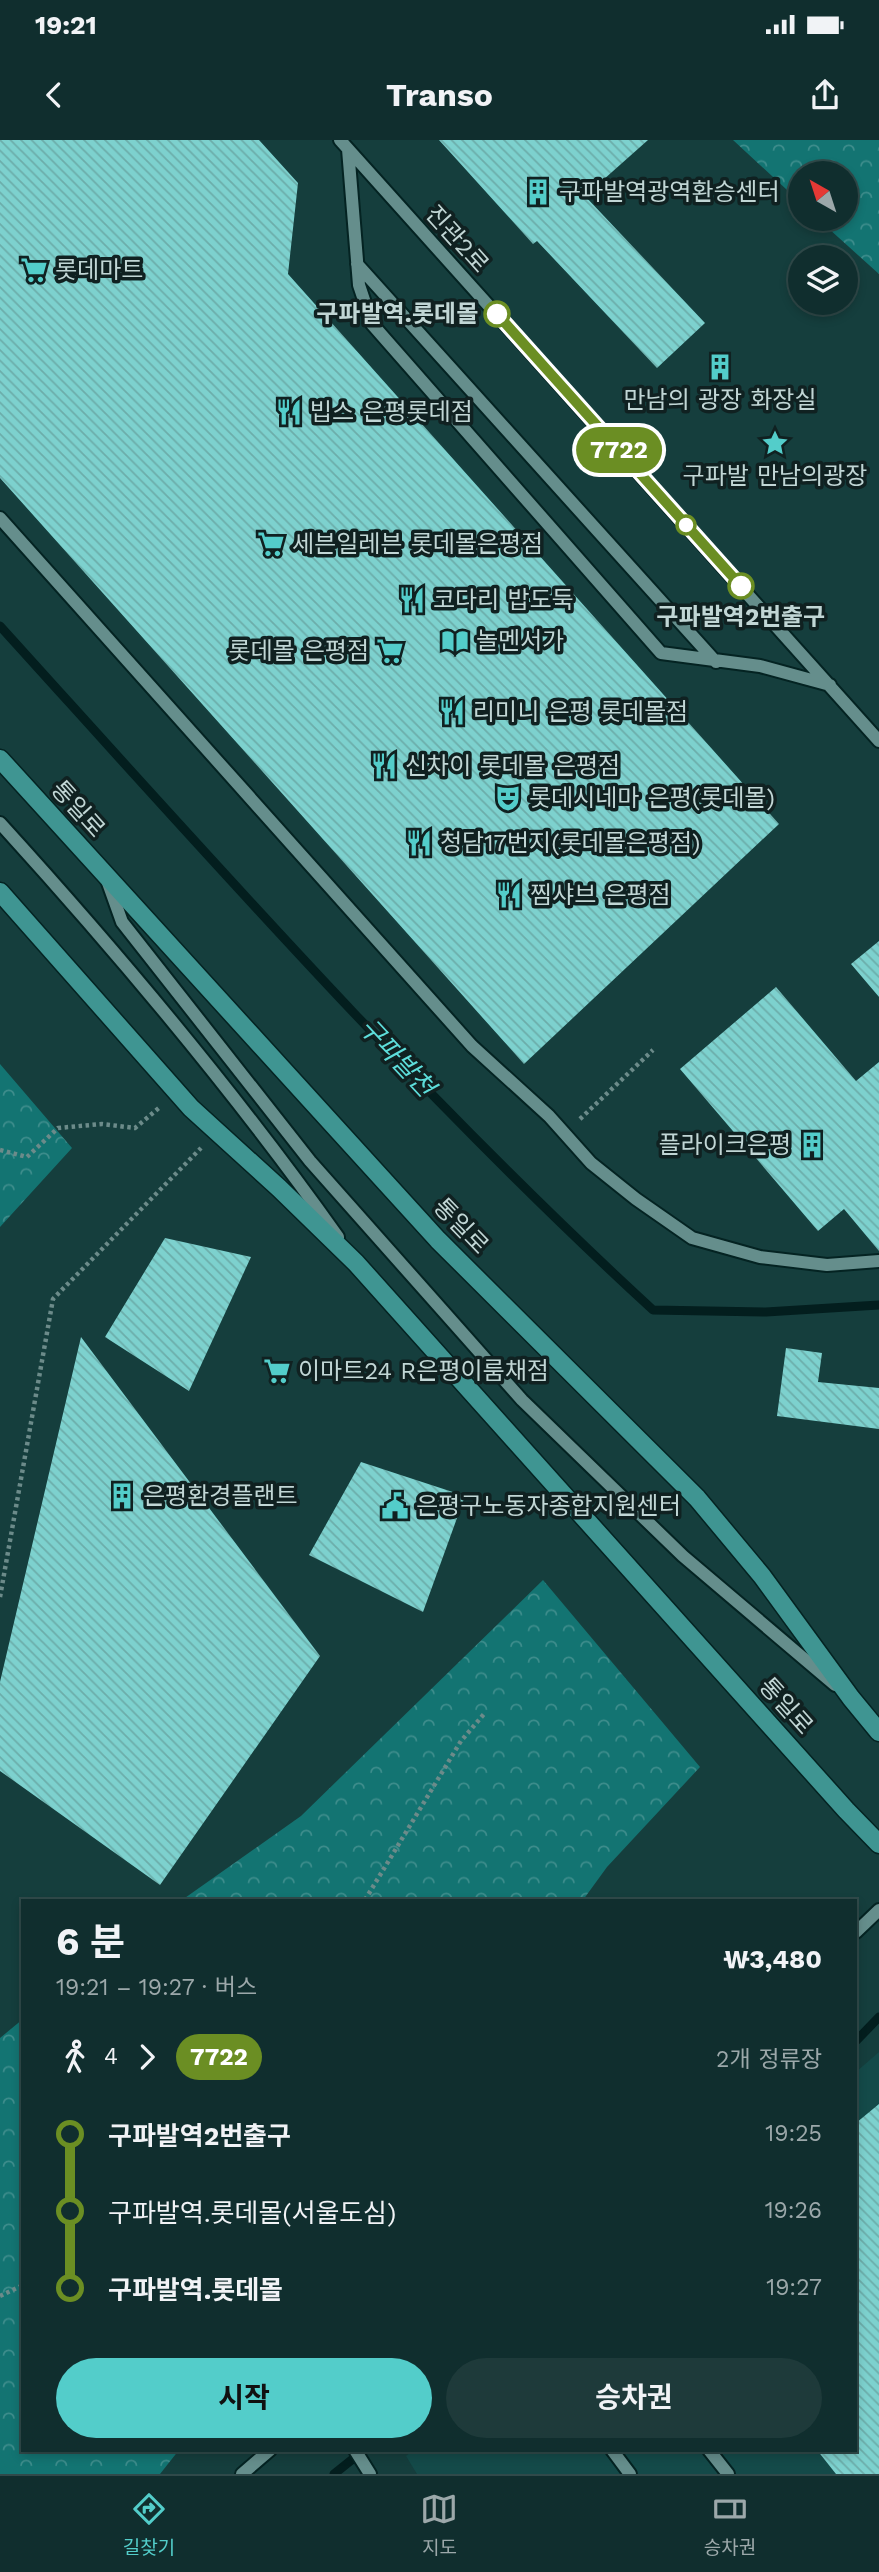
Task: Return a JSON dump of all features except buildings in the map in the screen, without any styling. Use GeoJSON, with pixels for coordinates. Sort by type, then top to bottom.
{"type":"FeatureCollection","features":[{"type":"Feature","properties":{"kind":"main road","name":"통일로"},"geometry":{"type":"LineString","coordinates":[[0,759],[438,1240],[697,1498],[762,1576],[879,1732]]}},
{"type":"Feature","properties":{"kind":"main road","name":"통일로"},"geometry":{"type":"LineString","coordinates":[[0,892],[191,1108],[356,1263],[879,1844]]}},
{"type":"Feature","properties":{"kind":"street"},"geometry":{"type":"LineString","coordinates":[[344,144],[359,285],[372,324],[661,653],[760,666],[830,685]]}},
{"type":"Feature","properties":{"kind":"street","name":"진관2로"},"geometry":{"type":"LineString","coordinates":[[344,144],[879,741]]}},
{"type":"Feature","properties":{"kind":"street"},"geometry":{"type":"LineString","coordinates":[[357,263],[716,662]]}},
{"type":"Feature","properties":{"kind":"street"},"geometry":{"type":"LineString","coordinates":[[0,518],[471,1045],[550,1116],[591,1163],[692,1238],[774,1259],[827,1265],[879,1261]]}},
{"type":"Feature","properties":{"kind":"street"},"geometry":{"type":"LineString","coordinates":[[0,823],[98,930],[294,1174],[356,1263]]}},
{"type":"Feature","properties":{"kind":"street"},"geometry":{"type":"LineString","coordinates":[[105,876],[122,922],[310,1161],[522,1400],[683,1556],[851,1698]]}},
{"type":"Feature","properties":{"kind":"street"},"geometry":{"type":"LineString","coordinates":[[857,1931],[879,1910]]}},
{"type":"Feature","properties":{"kind":"street"},"geometry":{"type":"LineString","coordinates":[[242,2474],[268,2452]]}},
{"type":"Feature","properties":{"kind":"street"},"geometry":{"type":"LineString","coordinates":[[356,2452],[370,2474]]}},
{"type":"Feature","properties":{"kind":"street"},"geometry":{"type":"LineString","coordinates":[[614,2452],[630,2474]]}},
{"type":"Feature","properties":{"kind":"street"},"geometry":{"type":"LineString","coordinates":[[711,2452],[729,2474]]}},
{"type":"Feature","properties":{"kind":"path"},"geometry":{"type":"LineString","coordinates":[[580,1119],[653,1050]]}},
{"type":"Feature","properties":{"kind":"path"},"geometry":{"type":"LineString","coordinates":[[0,1150],[27,1157],[58,1128],[102,1124],[135,1128],[165,1103]]}},
{"type":"Feature","properties":{"kind":"path"},"geometry":{"type":"LineString","coordinates":[[0,1597],[53,1299],[204,1145]]}},
{"type":"Feature","properties":{"kind":"path"},"geometry":{"type":"LineString","coordinates":[[366,1899],[461,1741],[484,1714]]}},
{"type":"Feature","properties":{"kind":"path"},"geometry":{"type":"LineString","coordinates":[[0,2296],[21,2286]]}},
{"type":"Feature","properties":{"kind":"shaded area"},"geometry":{"type":"Polygon","coordinates":[[[879,2052],[879,2474],[417,2474],[406,2456],[411,2452],[857,2452],[857,2071],[879,2052]]]}},
{"type":"Feature","properties":{"kind":"green space"},"geometry":{"type":"Polygon","coordinates":[[[733,140],[879,140],[879,274],[858,255],[858,245],[847,245],[831,231],[858,231],[858,161],[788,161],[788,191],[733,140]]]}},
{"type":"Feature","properties":{"kind":"green space"},"geometry":{"type":"Polygon","coordinates":[[[0,1064],[72,1148],[0,1227],[0,1064]]]}},
{"type":"Feature","properties":{"kind":"green space"},"geometry":{"type":"Polygon","coordinates":[[[543,1580],[700,1767],[607,1867],[584,1899],[183,1899],[301,1816],[543,1580]]]}},
{"type":"Feature","properties":{"kind":"green space"},"geometry":{"type":"Polygon","coordinates":[[[21,2021],[21,2452],[177,2452],[160,2474],[0,2474],[0,2038],[21,2021]]]}},
{"type":"Feature","properties":{"kind":"waterway","name":"구파발천"},"geometry":{"type":"LineString","coordinates":[[0,626],[238,889],[400,1061],[567,1229],[653,1310],[766,1312],[879,1305]]}},
{"type":"Feature","properties":{"kind":"waterway"},"geometry":{"type":"LineString","coordinates":[[857,2040],[879,2017]]}},
{"type":"Feature","properties":{"kind":"waterway"},"geometry":{"type":"LineString","coordinates":[[334,2474],[362,2452]]}},
{"type":"Feature","properties":{"kind":"bus line","name":"7722"},"geometry":{"type":"LineString","coordinates":[[497,314],[741,586]]}},
{"type":"Feature","properties":{"kind":"place","name":"구파발역광역환승센터"},"geometry":{"type":"Point","coordinates":[538,192]}},
{"type":"Feature","properties":{"kind":"place","name":"롯데마트"},"geometry":{"type":"Point","coordinates":[34,270]}},
{"type":"Feature","properties":{"kind":"place","name":"구파발역.롯데몰"},"geometry":{"type":"Point","coordinates":[497,314]}},
{"type":"Feature","properties":{"kind":"place","name":"만남의 광장 화장실"},"geometry":{"type":"Point","coordinates":[720,367]}},
{"type":"Feature","properties":{"kind":"place","name":"빕스 은평롯데점"},"geometry":{"type":"Point","coordinates":[289,412]}},
{"type":"Feature","properties":{"kind":"place","name":"구파발 만남의광장"},"geometry":{"type":"Point","coordinates":[775,443]}},
{"type":"Feature","properties":{"kind":"place","name":"세븐일레븐 롯데몰은평점"},"geometry":{"type":"Point","coordinates":[271,544]}},
{"type":"Feature","properties":{"kind":"place","name":"구파발역2번출구"},"geometry":{"type":"Point","coordinates":[741,586]}},
{"type":"Feature","properties":{"kind":"place","name":"코다리 밥도둑"},"geometry":{"type":"Point","coordinates":[412,600]}},
{"type":"Feature","properties":{"kind":"place","name":"놀멘서가"},"geometry":{"type":"Point","coordinates":[455,641]}},
{"type":"Feature","properties":{"kind":"place","name":"롯데몰 은평점"},"geometry":{"type":"Point","coordinates":[390,651]}},
{"type":"Feature","properties":{"kind":"place","name":"리미니 은평 롯데몰점"},"geometry":{"type":"Point","coordinates":[452,712]}},
{"type":"Feature","properties":{"kind":"place","name":"신차이 롯데몰 은평점"},"geometry":{"type":"Point","coordinates":[384,766]}},
{"type":"Feature","properties":{"kind":"place","name":"롯데시네마 은평(롯데몰)"},"geometry":{"type":"Point","coordinates":[508,798]}},
{"type":"Feature","properties":{"kind":"place","name":"청담17번지(롯데몰은평점)"},"geometry":{"type":"Point","coordinates":[419,843]}},
{"type":"Feature","properties":{"kind":"place","name":"찜샤브 은평점"},"geometry":{"type":"Point","coordinates":[509,895]}},
{"type":"Feature","properties":{"kind":"place","name":"플라이크은평"},"geometry":{"type":"Point","coordinates":[812,1145]}},
{"type":"Feature","properties":{"kind":"place","name":"이마트24 R은평이룸채점"},"geometry":{"type":"Point","coordinates":[277,1371]}},
{"type":"Feature","properties":{"kind":"place","name":"은평환경플랜트"},"geometry":{"type":"Point","coordinates":[122,1496]}},
{"type":"Feature","properties":{"kind":"place","name":"은평구노동자종합지원센터"},"geometry":{"type":"Point","coordinates":[395,1506]}}]}
